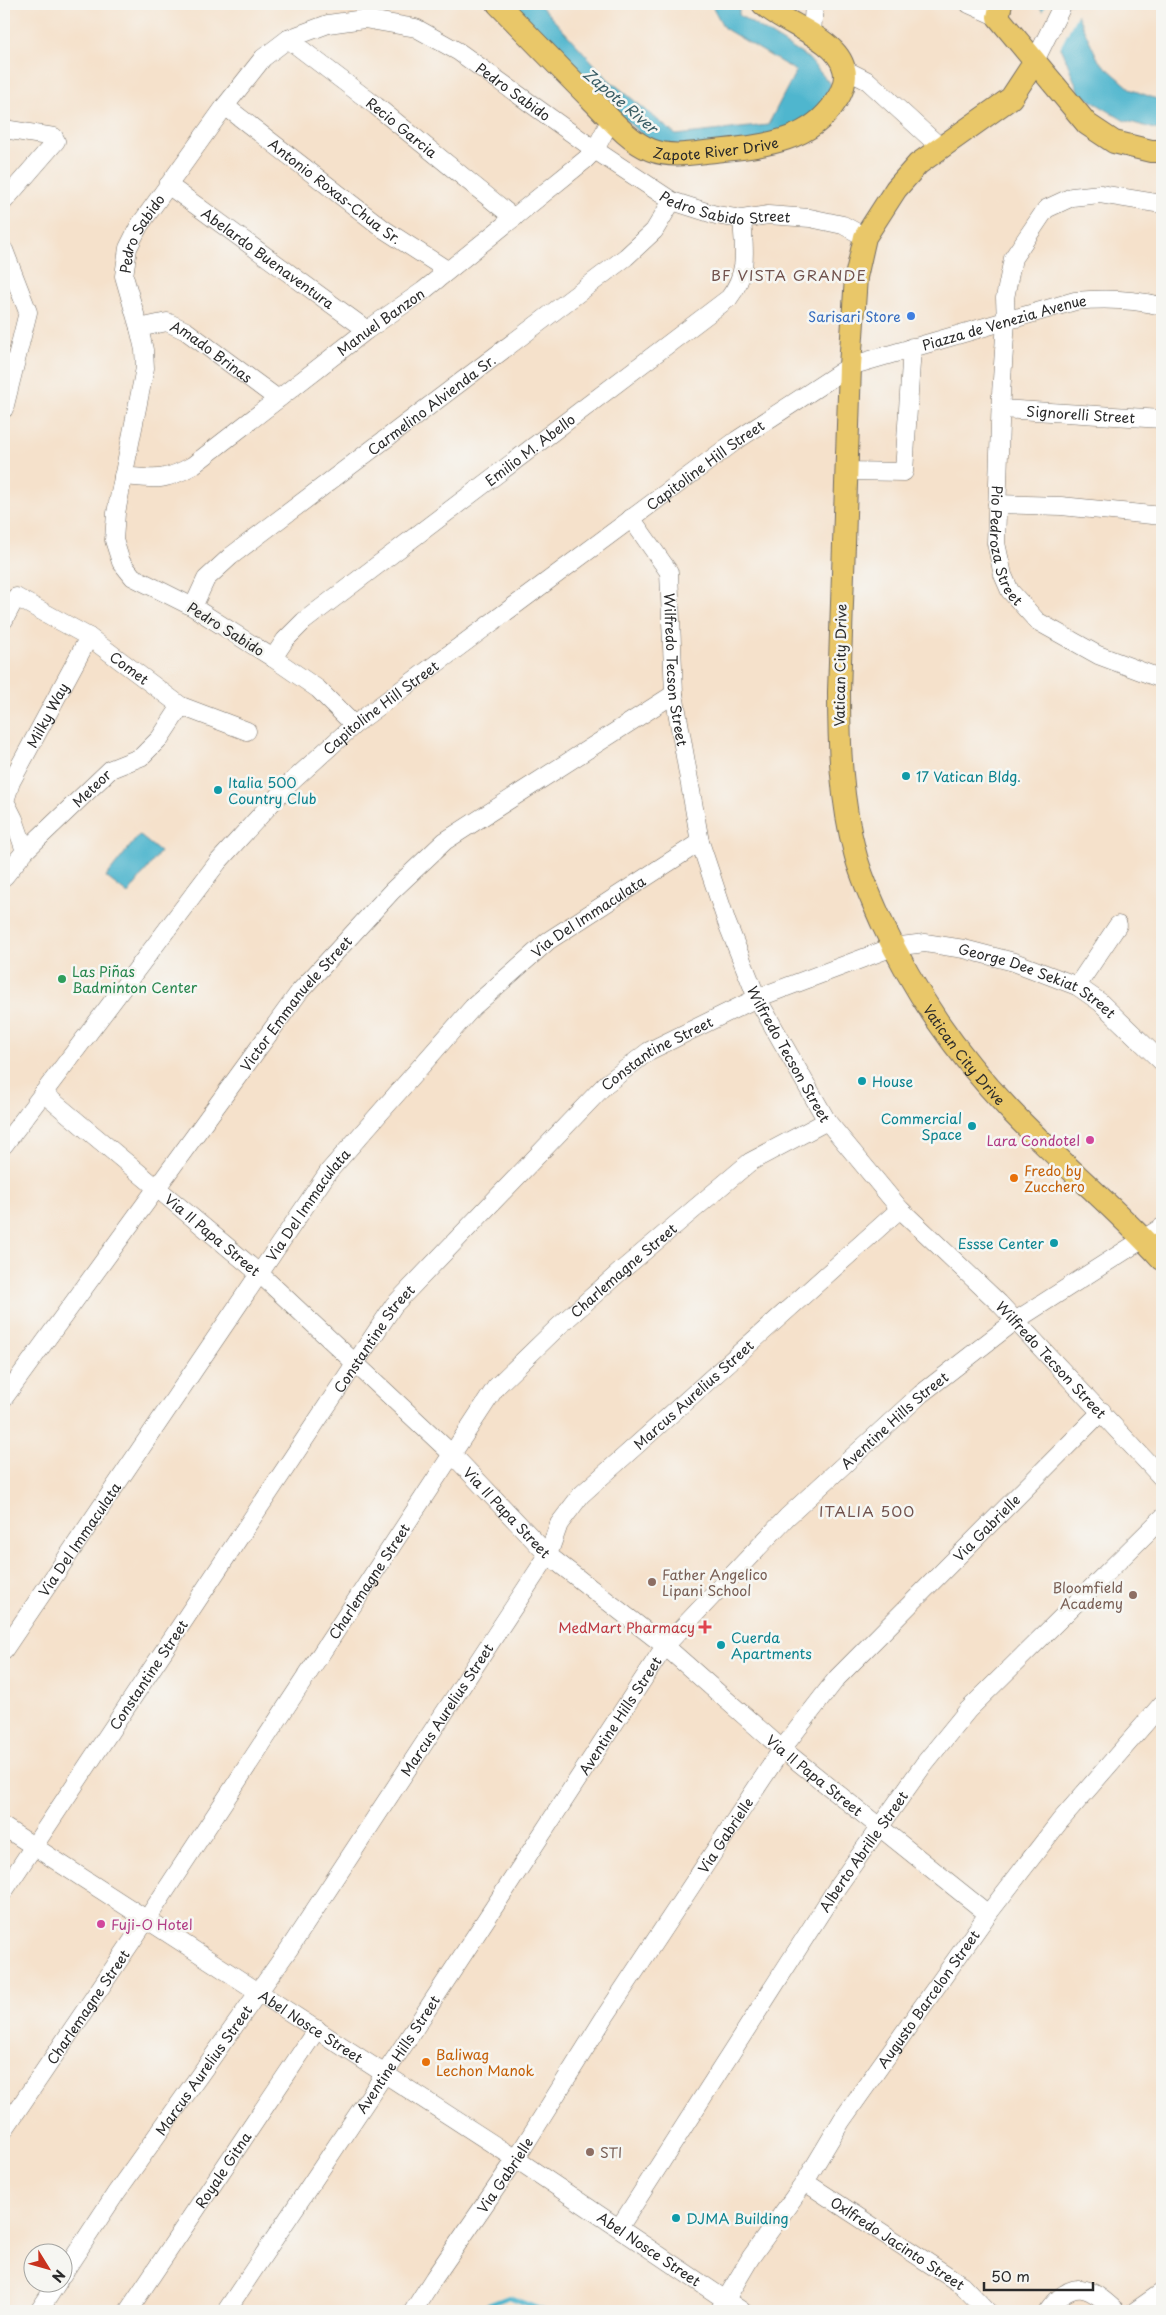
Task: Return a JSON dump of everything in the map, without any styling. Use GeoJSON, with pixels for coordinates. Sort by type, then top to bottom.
{"type":"FeatureCollection","features":[{"type":"Feature","properties":{"kind":"main road","name":"Zapote River Drive"},"geometry":{"type":"LineString","coordinates":[[498,4],[611,119],[640,144],[666,154],[731,149],[779,141],[808,130],[832,109],[839,98],[844,83],[844,69]]}},
{"type":"Feature","properties":{"kind":"main road"},"geometry":{"type":"LineString","coordinates":[[763,4],[778,16],[812,34],[837,56],[844,69]]}},
{"type":"Feature","properties":{"kind":"main road"},"geometry":{"type":"LineString","coordinates":[[1000,11],[1034,63],[1087,124],[1114,142],[1151,151],[1162,151]]}},
{"type":"Feature","properties":{"kind":"main road","name":"Vatican City Drive"},"geometry":{"type":"LineString","coordinates":[[1034,63],[1011,98],[940,146],[918,164],[896,189],[865,237],[856,277],[850,366],[839,743],[848,817],[855,853],[866,887],[893,946],[938,1024],[964,1058],[1009,1109],[1143,1238],[1162,1259]]}},
{"type":"Feature","properties":{"kind":"street"},"geometry":{"type":"LineString","coordinates":[[812,34],[814,4]]}},
{"type":"Feature","properties":{"kind":"street"},"geometry":{"type":"LineString","coordinates":[[969,4],[1000,11]]}},
{"type":"Feature","properties":{"kind":"street"},"geometry":{"type":"LineString","coordinates":[[1034,63],[1063,4]]}},
{"type":"Feature","properties":{"kind":"street","name":"Pedro Sabido"},"geometry":{"type":"LineString","coordinates":[[354,725],[318,689],[193,607],[133,577],[121,562],[114,540],[116,513],[145,368],[144,350],[139,328],[124,276],[128,248],[139,226],[168,185],[225,106],[263,58],[288,39],[328,24],[364,19],[416,28],[459,52],[595,150]]}},
{"type":"Feature","properties":{"kind":"street","name":"Recio Garcia"},"geometry":{"type":"LineString","coordinates":[[288,39],[376,106],[514,218]]}},
{"type":"Feature","properties":{"kind":"street"},"geometry":{"type":"LineString","coordinates":[[844,69],[868,82],[940,146]]}},
{"type":"Feature","properties":{"kind":"street","name":"Antonio Roxas-Chua Sr."},"geometry":{"type":"LineString","coordinates":[[225,106],[386,230],[447,270]]}},
{"type":"Feature","properties":{"kind":"street","name":"Manuel Banzon"},"geometry":{"type":"LineString","coordinates":[[123,476],[151,479],[172,477],[192,466],[367,330],[423,291],[514,218],[595,150],[611,119]]}},
{"type":"Feature","properties":{"kind":"street"},"geometry":{"type":"LineString","coordinates":[[4,129],[54,137],[56,141],[4,201]]}},
{"type":"Feature","properties":{"kind":"street","name":"Pedro Sabido Street"},"geometry":{"type":"LineString","coordinates":[[595,150],[672,201],[716,215],[742,219],[768,215],[810,218],[843,225],[865,237]]}},
{"type":"Feature","properties":{"kind":"street","name":"Abelardo Buenaventura"},"geometry":{"type":"LineString","coordinates":[[168,185],[367,330]]}},
{"type":"Feature","properties":{"kind":"street","name":"Pio Pedroza Street"},"geometry":{"type":"LineString","coordinates":[[1162,204],[1100,194],[1072,197],[1046,209],[1013,258],[1006,286],[996,544],[1003,575],[1010,591],[1037,621],[1073,643],[1098,655],[1162,679]]}},
{"type":"Feature","properties":{"kind":"street","name":"Carmelino Alvienda Sr."},"geometry":{"type":"LineString","coordinates":[[193,607],[206,579],[231,556],[626,257],[654,231],[672,201]]}},
{"type":"Feature","properties":{"kind":"street","name":"Emilio M. Abello"},"geometry":{"type":"LineString","coordinates":[[273,658],[285,640],[304,621],[728,298],[739,284],[744,270],[742,219]]}},
{"type":"Feature","properties":{"kind":"street"},"geometry":{"type":"LineString","coordinates":[[4,250],[28,312],[4,409]]}},
{"type":"Feature","properties":{"kind":"street","name":"Piazza de Venezia Avenue"},"geometry":{"type":"LineString","coordinates":[[850,366],[1075,301],[1107,298],[1140,301],[1162,306]]}},
{"type":"Feature","properties":{"kind":"street","name":"Amado Brinas"},"geometry":{"type":"LineString","coordinates":[[139,328],[167,322],[186,331],[278,399]]}},
{"type":"Feature","properties":{"kind":"street"},"geometry":{"type":"LineString","coordinates":[[846,471],[904,472],[912,347]]}},
{"type":"Feature","properties":{"kind":"street","name":"Capitoline Hill Street"},"geometry":{"type":"LineString","coordinates":[[4,1145],[218,862],[288,785],[354,725],[631,518],[737,440],[850,366]]}},
{"type":"Feature","properties":{"kind":"street","name":"Signorelli Street"},"geometry":{"type":"LineString","coordinates":[[1001,409],[1162,419]]}},
{"type":"Feature","properties":{"kind":"street"},"geometry":{"type":"LineString","coordinates":[[997,504],[1061,506],[1162,516]]}},
{"type":"Feature","properties":{"kind":"street","name":"Wilfredo Tecson Street"},"geometry":{"type":"LineString","coordinates":[[631,518],[669,572],[674,694],[700,842],[727,923],[757,998],[827,1121],[900,1209],[1015,1321],[1102,1411],[1162,1478]]}},
{"type":"Feature","properties":{"kind":"street","name":"Comet"},"geometry":{"type":"LineString","coordinates":[[4,620],[16,597],[89,637],[181,706],[247,731]]}},
{"type":"Feature","properties":{"kind":"street","name":"Milky Way"},"geometry":{"type":"LineString","coordinates":[[25,851],[14,819],[5,801],[11,782],[89,637]]}},
{"type":"Feature","properties":{"kind":"street","name":"Victor Emmanuele Street"},"geometry":{"type":"LineString","coordinates":[[4,1398],[156,1186],[300,991],[392,891],[445,841],[674,694]]}},
{"type":"Feature","properties":{"kind":"street","name":"Meteor"},"geometry":{"type":"LineString","coordinates":[[4,877],[25,851],[111,769],[141,757],[160,738],[181,706]]}},
{"type":"Feature","properties":{"kind":"street","name":"Via Del Immaculata"},"geometry":{"type":"LineString","coordinates":[[4,1650],[329,1171],[473,1007],[548,941],[700,842]]}},
{"type":"Feature","properties":{"kind":"street"},"geometry":{"type":"LineString","coordinates":[[1077,986],[1118,925]]}},
{"type":"Feature","properties":{"kind":"street","name":"George Dee Sekiat Street"},"geometry":{"type":"LineString","coordinates":[[893,946],[925,944],[964,949],[1014,962],[1077,986],[1100,1002],[1162,1062]]}},
{"type":"Feature","properties":{"kind":"street","name":"Constantine Street"},"geometry":{"type":"LineString","coordinates":[[4,1891],[394,1304],[606,1084],[649,1051],[757,998],[893,946]]}},
{"type":"Feature","properties":{"kind":"street","name":"Via Il Papa Street"},"geometry":{"type":"LineString","coordinates":[[44,1093],[260,1274],[453,1455],[548,1555],[664,1646],[782,1750],[988,1914]]}},
{"type":"Feature","properties":{"kind":"street","name":"Charlemagne Street"},"geometry":{"type":"LineString","coordinates":[[4,2130],[147,1919],[496,1387],[565,1320],[750,1162],[827,1121]]}},
{"type":"Feature","properties":{"kind":"street","name":"Marcus Aurelius Street"},"geometry":{"type":"LineString","coordinates":[[72,2260],[116,2193],[294,1941],[548,1555],[559,1524],[581,1495],[900,1209]]}},
{"type":"Feature","properties":{"kind":"street","name":"Aventine Hills Street"},"geometry":{"type":"LineString","coordinates":[[234,2309],[384,2074],[664,1646],[787,1517],[921,1394],[1015,1321],[1162,1227]]}},
{"type":"Feature","properties":{"kind":"street","name":"Via Gabrielle"},"geometry":{"type":"LineString","coordinates":[[413,2311],[516,2159],[606,2015],[782,1750],[837,1678],[1102,1411]]}},
{"type":"Feature","properties":{"kind":"street","name":"Alberto Abrille Street"},"geometry":{"type":"LineString","coordinates":[[619,2228],[833,1893],[924,1764],[968,1710],[1162,1518]]}},
{"type":"Feature","properties":{"kind":"street","name":"Augusto Barcelon Street"},"geometry":{"type":"LineString","coordinates":[[722,2305],[752,2256],[805,2182],[842,2120],[988,1914],[1060,1821],[1162,1704]]}},
{"type":"Feature","properties":{"kind":"street","name":"Abel Nosce Street"},"geometry":{"type":"LineString","coordinates":[[4,1827],[516,2159],[619,2228],[722,2305],[742,2311]]}},
{"type":"Feature","properties":{"kind":"street","name":"Royale Gitna"},"geometry":{"type":"LineString","coordinates":[[128,2311],[317,2029]]}},
{"type":"Feature","properties":{"kind":"street","name":"Oxlfredo Jacinto Street"},"geometry":{"type":"LineString","coordinates":[[805,2182],[962,2285],[987,2311]]}},
{"type":"Feature","properties":{"kind":"street"},"geometry":{"type":"LineString","coordinates":[[1048,2311],[1064,2294],[1073,2288],[1089,2290],[1116,2311]]}},
{"type":"Feature","properties":{"kind":"street"},"geometry":{"type":"LineString","coordinates":[[39,2311],[51,2292]]}},
{"type":"Feature","properties":{"kind":"street"},"geometry":{"type":"LineString","coordinates":[[1135,2311],[1162,2292]]}},
{"type":"Feature","properties":{"kind":"water","name":"Zapote River"},"geometry":{"type":"Polygon","coordinates":[[[505,4],[539,4],[608,79],[676,135],[768,125],[796,71],[724,28],[711,4],[739,4],[739,15],[808,58],[831,85],[816,115],[778,136],[729,147],[651,144],[505,4]]]}},
{"type":"Feature","properties":{"kind":"water"},"geometry":{"type":"Polygon","coordinates":[[[1035,4],[1072,4],[1099,61],[1132,90],[1162,101],[1162,131],[1123,120],[1079,93],[1064,54],[1041,8],[1035,4]]]}},
{"type":"Feature","properties":{"kind":"water"},"geometry":{"type":"Polygon","coordinates":[[[139,835],[160,852],[128,894],[106,877],[139,835]]]}},
{"type":"Feature","properties":{"kind":"pier"},"geometry":{"type":"Polygon","coordinates":[[[1046,4],[1075,4],[1079,11],[1059,50],[1041,14],[1046,4]]]}},
{"type":"Feature","properties":{"kind":"waterway"},"geometry":{"type":"LineString","coordinates":[[472,2311],[509,2297],[545,2311]]}},
{"type":"Feature","properties":{"kind":"place","name":"Sarisari Store"},"geometry":{"type":"Point","coordinates":[911,316]}},
{"type":"Feature","properties":{"kind":"place","name":"17 Vatican Bldg."},"geometry":{"type":"Point","coordinates":[906,776]}},
{"type":"Feature","properties":{"kind":"place","name":"Italia 500 Country Club"},"geometry":{"type":"Point","coordinates":[218,790]}},
{"type":"Feature","properties":{"kind":"place","name":"Las Piñas Badminton Center"},"geometry":{"type":"Point","coordinates":[62,979]}},
{"type":"Feature","properties":{"kind":"place","name":"House"},"geometry":{"type":"Point","coordinates":[862,1081]}},
{"type":"Feature","properties":{"kind":"place","name":"Commercial Space"},"geometry":{"type":"Point","coordinates":[972,1126]}},
{"type":"Feature","properties":{"kind":"place","name":"Lara Condotel"},"geometry":{"type":"Point","coordinates":[1090,1140]}},
{"type":"Feature","properties":{"kind":"place","name":"Fredo by Zucchero"},"geometry":{"type":"Point","coordinates":[1014,1178]}},
{"type":"Feature","properties":{"kind":"place","name":"Essse Center"},"geometry":{"type":"Point","coordinates":[1054,1243]}},
{"type":"Feature","properties":{"kind":"place","name":"Father Angelico Lipani School"},"geometry":{"type":"Point","coordinates":[652,1582]}},
{"type":"Feature","properties":{"kind":"place","name":"Bloomfield Academy"},"geometry":{"type":"Point","coordinates":[1133,1595]}},
{"type":"Feature","properties":{"kind":"place","name":"MedMart Pharmacy"},"geometry":{"type":"Point","coordinates":[705,1627]}},
{"type":"Feature","properties":{"kind":"place","name":"Cuerda Apartments"},"geometry":{"type":"Point","coordinates":[721,1645]}},
{"type":"Feature","properties":{"kind":"place","name":"Fuji-O Hotel"},"geometry":{"type":"Point","coordinates":[101,1924]}},
{"type":"Feature","properties":{"kind":"place","name":"Baliwag Lechon Manok"},"geometry":{"type":"Point","coordinates":[426,2062]}},
{"type":"Feature","properties":{"kind":"place","name":"STI"},"geometry":{"type":"Point","coordinates":[590,2152]}},
{"type":"Feature","properties":{"kind":"place","name":"DJMA Building"},"geometry":{"type":"Point","coordinates":[676,2218]}},
{"type":"Feature","properties":{"kind":"district","name":"BF VISTA GRANDE"},"geometry":{"type":"Point","coordinates":[789,274]}},
{"type":"Feature","properties":{"kind":"district","name":"ITALIA 500"},"geometry":{"type":"Point","coordinates":[867,1510]}}]}
